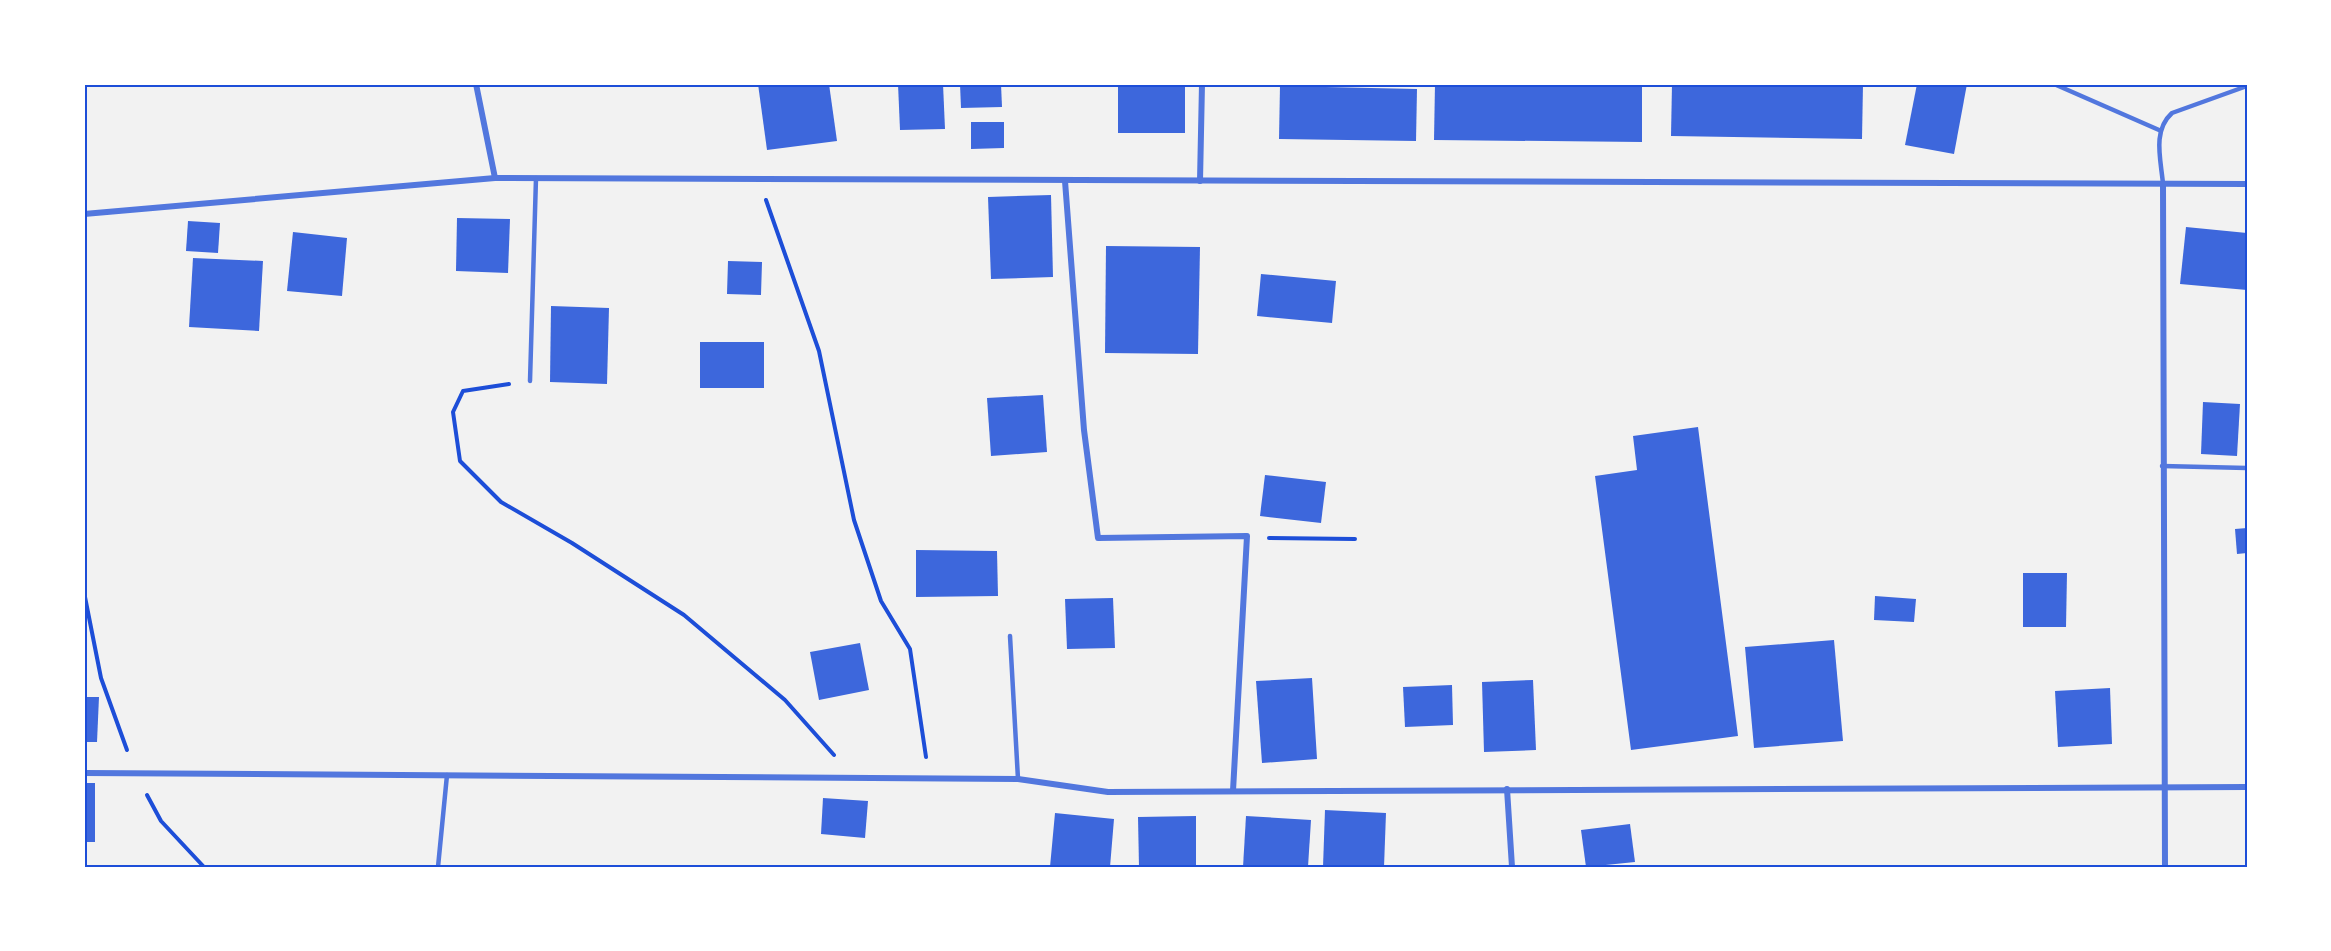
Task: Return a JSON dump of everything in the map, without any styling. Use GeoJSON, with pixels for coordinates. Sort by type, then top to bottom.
{"type":"FeatureCollection","features":[{"type":"Feature","properties":{"kind":"street"},"geometry":{"type":"LineString","coordinates":[[476,84],[495,178]]}},
{"type":"Feature","properties":{"kind":"street"},"geometry":{"type":"LineString","coordinates":[[1200,181],[1202,84]]}},
{"type":"Feature","properties":{"kind":"street"},"geometry":{"type":"LineString","coordinates":[[84,214],[495,178],[2247,184]]}},
{"type":"Feature","properties":{"kind":"street"},"geometry":{"type":"LineString","coordinates":[[1065,180],[1084,430],[1098,538],[1248,536],[1233,791]]}},
{"type":"Feature","properties":{"kind":"street"},"geometry":{"type":"LineString","coordinates":[[2163,184],[2162,466],[2165,867]]}},
{"type":"Feature","properties":{"kind":"street"},"geometry":{"type":"LineString","coordinates":[[84,773],[1018,779],[1108,792],[2247,787]]}},
{"type":"Feature","properties":{"kind":"street"},"geometry":{"type":"LineString","coordinates":[[1507,789],[1512,867]]}},
{"type":"Feature","properties":{"kind":"lane"},"geometry":{"type":"LineString","coordinates":[[2054,84],[2159,130]]}},
{"type":"Feature","properties":{"kind":"lane"},"geometry":{"type":"LineString","coordinates":[[2163,184],[2159,130],[2163,122],[2172,114],[2247,86]]}},
{"type":"Feature","properties":{"kind":"lane"},"geometry":{"type":"LineString","coordinates":[[531,381],[536,178]]}},
{"type":"Feature","properties":{"kind":"lane"},"geometry":{"type":"LineString","coordinates":[[2162,466],[2247,468]]}},
{"type":"Feature","properties":{"kind":"lane"},"geometry":{"type":"LineString","coordinates":[[1010,636],[1018,779]]}},
{"type":"Feature","properties":{"kind":"lane"},"geometry":{"type":"LineString","coordinates":[[438,867],[447,775]]}},
{"type":"Feature","properties":{"kind":"path"},"geometry":{"type":"LineString","coordinates":[[759,179],[819,351],[854,520],[881,601],[910,649],[930,778]]}},
{"type":"Feature","properties":{"kind":"path"},"geometry":{"type":"LineString","coordinates":[[531,381],[464,391],[453,412],[460,461],[501,502],[572,543],[684,615],[785,700],[855,778]]}},
{"type":"Feature","properties":{"kind":"path"},"geometry":{"type":"LineString","coordinates":[[1248,536],[1288,540],[1355,539]]}},
{"type":"Feature","properties":{"kind":"path"},"geometry":{"type":"LineString","coordinates":[[84,592],[101,678],[135,773],[161,822],[204,867]]}},
{"type":"Feature","properties":{"kind":"building"},"geometry":{"type":"Polygon","coordinates":[[[758,84],[829,84],[837,141],[767,150],[758,84]]]}},
{"type":"Feature","properties":{"kind":"building"},"geometry":{"type":"Polygon","coordinates":[[[898,84],[943,84],[945,129],[900,130],[898,84]]]}},
{"type":"Feature","properties":{"kind":"building"},"geometry":{"type":"Polygon","coordinates":[[[960,84],[1001,84],[1002,107],[961,108],[960,84]]]}},
{"type":"Feature","properties":{"kind":"building"},"geometry":{"type":"Polygon","coordinates":[[[1118,84],[1185,84],[1185,133],[1118,133],[1118,84]]]}},
{"type":"Feature","properties":{"kind":"building"},"geometry":{"type":"Polygon","coordinates":[[[1435,84],[1642,84],[1642,142],[1434,140],[1435,84]]]}},
{"type":"Feature","properties":{"kind":"building"},"geometry":{"type":"Polygon","coordinates":[[[1672,84],[1863,84],[1862,139],[1671,136],[1672,84]]]}},
{"type":"Feature","properties":{"kind":"building"},"geometry":{"type":"Polygon","coordinates":[[[1917,84],[1967,84],[1954,154],[1905,145],[1917,84]]]}},
{"type":"Feature","properties":{"kind":"building"},"geometry":{"type":"Polygon","coordinates":[[[1280,86],[1417,89],[1416,141],[1279,139],[1280,86]]]}},
{"type":"Feature","properties":{"kind":"building"},"geometry":{"type":"Polygon","coordinates":[[[971,122],[1004,122],[1004,148],[971,149],[971,122]]]}},
{"type":"Feature","properties":{"kind":"building"},"geometry":{"type":"Polygon","coordinates":[[[1051,195],[1053,277],[991,279],[988,197],[1051,195]]]}},
{"type":"Feature","properties":{"kind":"building"},"geometry":{"type":"Polygon","coordinates":[[[457,218],[510,219],[508,273],[456,271],[457,218]]]}},
{"type":"Feature","properties":{"kind":"building"},"geometry":{"type":"Polygon","coordinates":[[[188,221],[220,223],[218,253],[186,251],[188,221]]]}},
{"type":"Feature","properties":{"kind":"building"},"geometry":{"type":"Polygon","coordinates":[[[2186,227],[2247,233],[2247,290],[2180,284],[2186,227]]]}},
{"type":"Feature","properties":{"kind":"building"},"geometry":{"type":"Polygon","coordinates":[[[293,232],[347,238],[342,296],[287,291],[293,232]]]}},
{"type":"Feature","properties":{"kind":"building"},"geometry":{"type":"Polygon","coordinates":[[[1106,246],[1200,247],[1198,354],[1105,353],[1106,246]]]}},
{"type":"Feature","properties":{"kind":"building"},"geometry":{"type":"Polygon","coordinates":[[[193,258],[263,261],[259,331],[189,327],[193,258]]]}},
{"type":"Feature","properties":{"kind":"building"},"geometry":{"type":"Polygon","coordinates":[[[728,261],[762,262],[761,295],[727,294],[728,261]]]}},
{"type":"Feature","properties":{"kind":"building"},"geometry":{"type":"Polygon","coordinates":[[[1261,274],[1336,281],[1332,323],[1257,316],[1261,274]]]}},
{"type":"Feature","properties":{"kind":"building"},"geometry":{"type":"Polygon","coordinates":[[[551,306],[609,308],[607,384],[550,382],[551,306]]]}},
{"type":"Feature","properties":{"kind":"building"},"geometry":{"type":"Polygon","coordinates":[[[700,342],[764,342],[764,388],[700,388],[700,342]]]}},
{"type":"Feature","properties":{"kind":"building"},"geometry":{"type":"Polygon","coordinates":[[[1043,395],[1047,452],[991,456],[987,398],[1043,395]]]}},
{"type":"Feature","properties":{"kind":"building"},"geometry":{"type":"Polygon","coordinates":[[[2203,402],[2240,404],[2237,456],[2201,454],[2203,402]]]}},
{"type":"Feature","properties":{"kind":"building"},"geometry":{"type":"Polygon","coordinates":[[[1698,427],[1738,736],[1631,750],[1595,476],[1637,470],[1633,436],[1698,427]]]}},
{"type":"Feature","properties":{"kind":"building"},"geometry":{"type":"Polygon","coordinates":[[[1265,475],[1326,482],[1321,523],[1260,516],[1265,475]]]}},
{"type":"Feature","properties":{"kind":"building"},"geometry":{"type":"Polygon","coordinates":[[[2247,528],[2247,553],[2237,554],[2235,529],[2247,528]]]}},
{"type":"Feature","properties":{"kind":"building"},"geometry":{"type":"Polygon","coordinates":[[[916,550],[997,551],[998,596],[916,597],[916,550]]]}},
{"type":"Feature","properties":{"kind":"building"},"geometry":{"type":"Polygon","coordinates":[[[2023,573],[2067,573],[2066,627],[2023,627],[2023,573]]]}},
{"type":"Feature","properties":{"kind":"building"},"geometry":{"type":"Polygon","coordinates":[[[1875,596],[1916,599],[1914,622],[1874,620],[1875,596]]]}},
{"type":"Feature","properties":{"kind":"building"},"geometry":{"type":"Polygon","coordinates":[[[1113,598],[1115,648],[1067,649],[1065,599],[1113,598]]]}},
{"type":"Feature","properties":{"kind":"building"},"geometry":{"type":"Polygon","coordinates":[[[1834,640],[1843,741],[1754,748],[1745,647],[1834,640]]]}},
{"type":"Feature","properties":{"kind":"building"},"geometry":{"type":"Polygon","coordinates":[[[860,643],[869,690],[819,700],[810,652],[860,643]]]}},
{"type":"Feature","properties":{"kind":"building"},"geometry":{"type":"Polygon","coordinates":[[[1312,678],[1317,759],[1262,763],[1256,681],[1312,678]]]}},
{"type":"Feature","properties":{"kind":"building"},"geometry":{"type":"Polygon","coordinates":[[[1533,680],[1536,750],[1484,752],[1482,682],[1533,680]]]}},
{"type":"Feature","properties":{"kind":"building"},"geometry":{"type":"Polygon","coordinates":[[[1452,685],[1453,725],[1405,727],[1403,687],[1452,685]]]}},
{"type":"Feature","properties":{"kind":"building"},"geometry":{"type":"Polygon","coordinates":[[[2110,688],[2112,744],[2058,747],[2055,691],[2110,688]]]}},
{"type":"Feature","properties":{"kind":"building"},"geometry":{"type":"Polygon","coordinates":[[[84,697],[99,697],[97,742],[84,742],[84,697]]]}},
{"type":"Feature","properties":{"kind":"building"},"geometry":{"type":"Polygon","coordinates":[[[84,783],[95,783],[95,842],[84,842],[84,783]]]}},
{"type":"Feature","properties":{"kind":"building"},"geometry":{"type":"Polygon","coordinates":[[[823,798],[868,801],[865,838],[821,834],[823,798]]]}},
{"type":"Feature","properties":{"kind":"building"},"geometry":{"type":"Polygon","coordinates":[[[1325,810],[1386,813],[1384,867],[1323,867],[1325,810]]]}},
{"type":"Feature","properties":{"kind":"building"},"geometry":{"type":"Polygon","coordinates":[[[1055,813],[1114,819],[1110,867],[1050,867],[1055,813]]]}},
{"type":"Feature","properties":{"kind":"building"},"geometry":{"type":"Polygon","coordinates":[[[1196,816],[1196,866],[1139,867],[1138,817],[1196,816]]]}},
{"type":"Feature","properties":{"kind":"building"},"geometry":{"type":"Polygon","coordinates":[[[1246,816],[1311,820],[1308,867],[1243,867],[1246,816]]]}},
{"type":"Feature","properties":{"kind":"building"},"geometry":{"type":"Polygon","coordinates":[[[1630,824],[1635,862],[1586,867],[1581,830],[1630,824]]]}}]}
